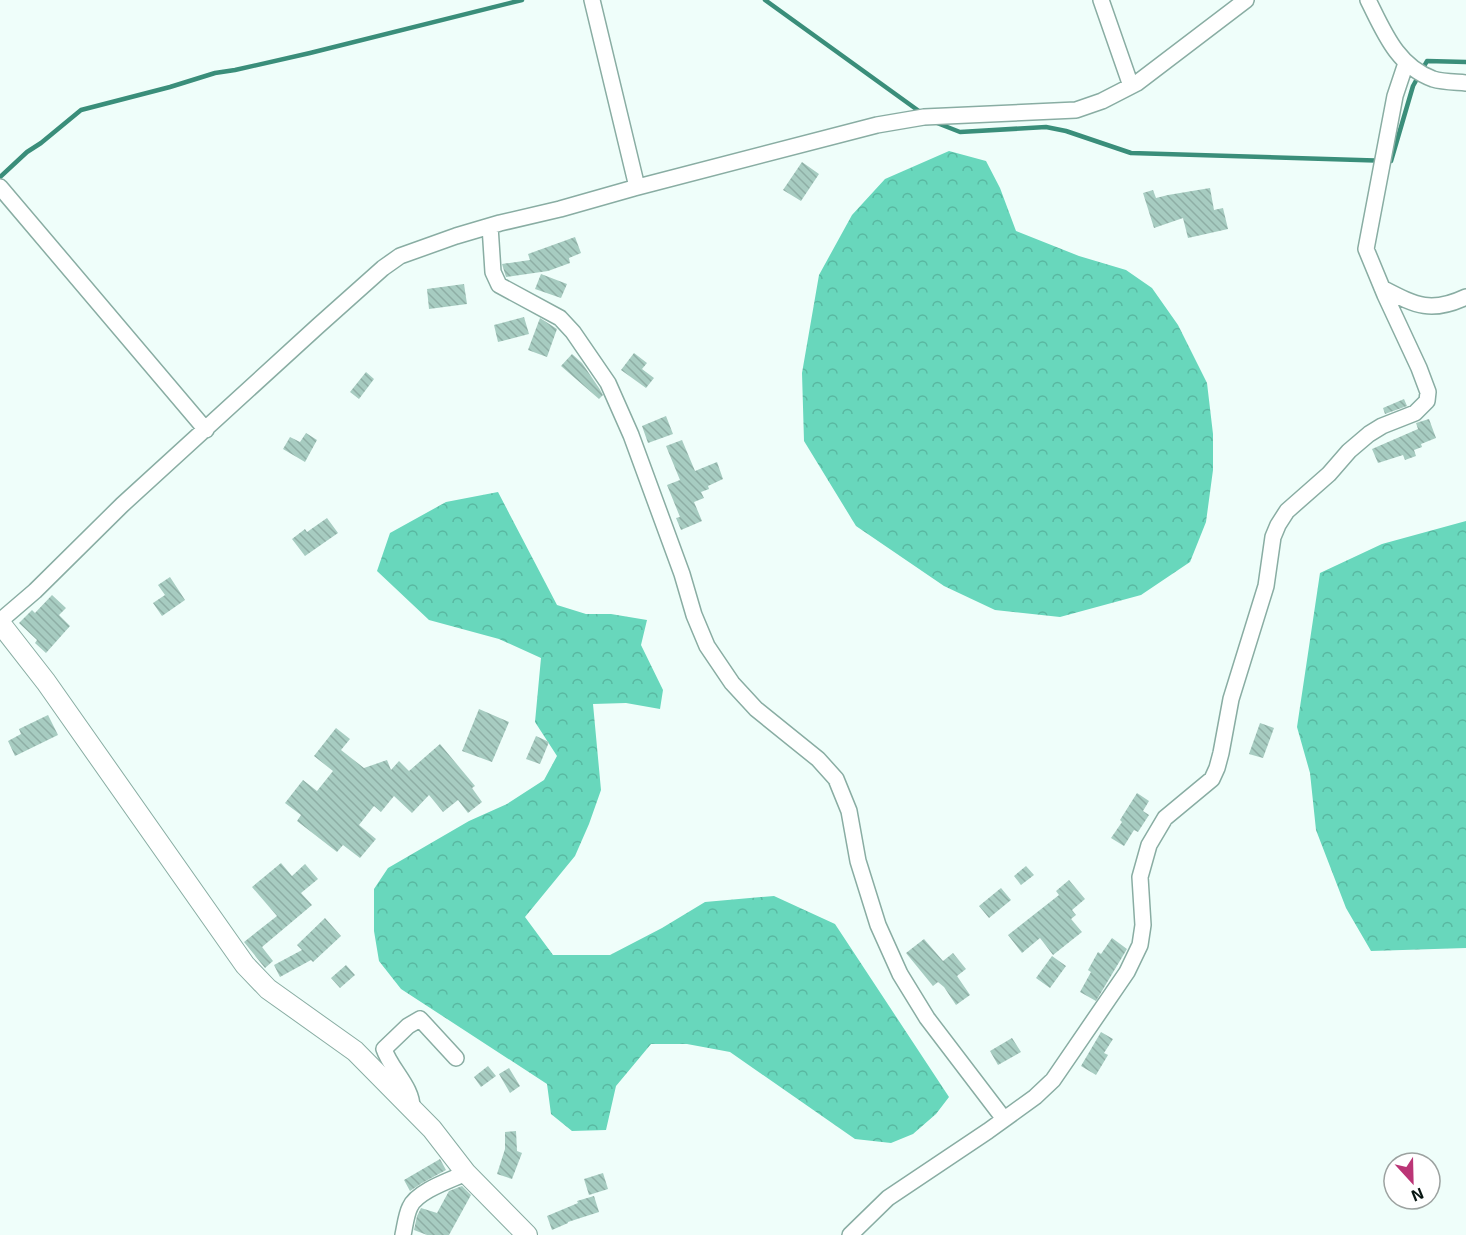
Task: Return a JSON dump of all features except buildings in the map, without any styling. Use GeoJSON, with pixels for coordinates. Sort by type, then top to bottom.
{"type":"FeatureCollection","features":[{"type":"Feature","properties":{"kind":"street"},"geometry":{"type":"LineString","coordinates":[[592,0],[637,187]]}},
{"type":"Feature","properties":{"kind":"street"},"geometry":{"type":"LineString","coordinates":[[1101,0],[1131,86]]}},
{"type":"Feature","properties":{"kind":"street"},"geometry":{"type":"LineString","coordinates":[[527,1235],[466,1173],[432,1129],[356,1051],[268,989],[245,966],[45,682],[0,622],[122,505],[383,268],[400,256],[490,226],[877,125],[924,117],[1076,110],[1102,102],[1147,76],[1246,0]]}},
{"type":"Feature","properties":{"kind":"street"},"geometry":{"type":"LineString","coordinates":[[1368,0],[1394,50],[1406,63],[1433,79],[1466,83]]}},
{"type":"Feature","properties":{"kind":"street"},"geometry":{"type":"LineString","coordinates":[[850,1235],[888,1198],[1035,1097],[1053,1080],[1127,972],[1140,945],[1143,925],[1140,877],[1149,845],[1165,818],[1212,779],[1221,753],[1231,699],[1266,586],[1273,537],[1278,525],[1287,512],[1369,434],[1382,426],[1415,413],[1428,401],[1428,392],[1419,368],[1366,249],[1395,96],[1406,63]]}},
{"type":"Feature","properties":{"kind":"street"},"geometry":{"type":"LineString","coordinates":[[0,187],[206,430]]}},
{"type":"Feature","properties":{"kind":"street"},"geometry":{"type":"LineString","coordinates":[[490,226],[494,272],[499,285],[560,318],[573,332],[608,383],[635,446],[707,646],[732,683],[756,709],[818,759],[836,779],[849,811],[858,861],[878,925],[900,974],[927,1018],[1004,1119]]}},
{"type":"Feature","properties":{"kind":"street"},"geometry":{"type":"LineString","coordinates":[[1382,288],[1413,304],[1428,307],[1448,305],[1466,297]]}},
{"type":"Feature","properties":{"kind":"street"},"geometry":{"type":"LineString","coordinates":[[412,1110],[413,1098],[386,1057],[384,1049],[408,1026],[420,1019],[456,1058]]}},
{"type":"Feature","properties":{"kind":"street"},"geometry":{"type":"LineString","coordinates":[[403,1235],[409,1207],[415,1199],[429,1189],[466,1173]]}},
{"type":"Feature","properties":{"kind":"green space"},"geometry":{"type":"Polygon","coordinates":[[[949,151],[986,161],[1000,188],[1016,231],[1079,256],[1126,270],[1152,288],[1178,325],[1207,383],[1213,434],[1213,470],[1206,522],[1190,562],[1141,595],[1060,617],[995,610],[944,586],[856,526],[804,441],[802,373],[819,275],[852,215],[885,179],[949,151]]]}},
{"type":"Feature","properties":{"kind":"green space"},"geometry":{"type":"Polygon","coordinates":[[[498,492],[557,605],[586,614],[611,614],[647,620],[641,645],[663,690],[660,709],[626,703],[593,704],[601,790],[575,856],[525,917],[553,955],[610,955],[705,902],[774,896],[835,924],[949,1097],[936,1114],[913,1134],[891,1143],[855,1139],[730,1052],[687,1044],[651,1044],[616,1086],[606,1130],[572,1131],[551,1114],[547,1084],[401,989],[379,961],[374,931],[374,889],[388,868],[469,821],[507,804],[544,780],[557,756],[535,722],[541,658],[499,639],[429,620],[377,571],[390,533],[446,502],[498,492]]]}},
{"type":"Feature","properties":{"kind":"green space"},"geometry":{"type":"Polygon","coordinates":[[[1466,521],[1466,948],[1371,951],[1346,908],[1316,830],[1310,773],[1297,727],[1320,573],[1382,544],[1466,521]]]}},
{"type":"Feature","properties":{"kind":"waterway"},"geometry":{"type":"LineString","coordinates":[[0,177],[27,152],[81,110],[215,73],[310,53],[522,0]]}},
{"type":"Feature","properties":{"kind":"waterway"},"geometry":{"type":"LineString","coordinates":[[765,0],[923,114]]}},
{"type":"Feature","properties":{"kind":"waterway"},"geometry":{"type":"LineString","coordinates":[[932,121],[960,132],[1046,127],[1066,131],[1131,153],[1391,161],[1413,86],[1427,61],[1466,62]]}}]}
